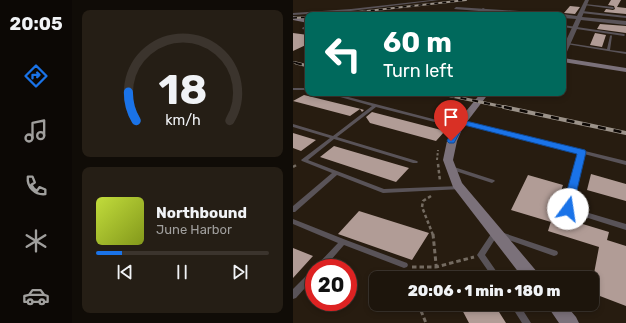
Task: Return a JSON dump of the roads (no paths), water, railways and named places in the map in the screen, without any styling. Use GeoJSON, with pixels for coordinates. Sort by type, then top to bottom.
{"type":"FeatureCollection","features":[{"type":"Feature","properties":{"kind":"main road"},"geometry":{"type":"LineString","coordinates":[[293,18],[305,20]]}},
{"type":"Feature","properties":{"kind":"main road"},"geometry":{"type":"LineString","coordinates":[[566,60],[626,70]]}},
{"type":"Feature","properties":{"kind":"main road"},"geometry":{"type":"LineString","coordinates":[[483,96],[460,125],[451,141],[448,160],[457,184],[527,271]]}},
{"type":"Feature","properties":{"kind":"main road"},"geometry":{"type":"LineString","coordinates":[[560,311],[570,323]]}},
{"type":"Feature","properties":{"kind":"street"},"geometry":{"type":"LineString","coordinates":[[566,47],[586,3]]}},
{"type":"Feature","properties":{"kind":"street"},"geometry":{"type":"LineString","coordinates":[[456,8],[516,12]]}},
{"type":"Feature","properties":{"kind":"street"},"geometry":{"type":"LineString","coordinates":[[566,16],[626,23]]}},
{"type":"Feature","properties":{"kind":"lane"},"geometry":{"type":"LineString","coordinates":[[322,12],[438,0]]}},
{"type":"Feature","properties":{"kind":"lane"},"geometry":{"type":"LineString","coordinates":[[586,3],[613,8]]}},
{"type":"Feature","properties":{"kind":"lane"},"geometry":{"type":"LineString","coordinates":[[480,12],[484,9]]}},
{"type":"Feature","properties":{"kind":"lane"},"geometry":{"type":"LineString","coordinates":[[582,12],[626,17]]}},
{"type":"Feature","properties":{"kind":"lane"},"geometry":{"type":"LineString","coordinates":[[293,14],[305,13]]}},
{"type":"Feature","properties":{"kind":"lane"},"geometry":{"type":"LineString","coordinates":[[566,27],[624,35]]}},
{"type":"Feature","properties":{"kind":"lane"},"geometry":{"type":"LineString","coordinates":[[608,50],[611,36]]}},
{"type":"Feature","properties":{"kind":"lane"},"geometry":{"type":"LineString","coordinates":[[566,49],[608,50],[626,53]]}},
{"type":"Feature","properties":{"kind":"lane"},"geometry":{"type":"LineString","coordinates":[[293,89],[305,89]]}},
{"type":"Feature","properties":{"kind":"lane"},"geometry":{"type":"LineString","coordinates":[[340,96],[626,163]]}},
{"type":"Feature","properties":{"kind":"lane"},"geometry":{"type":"LineString","coordinates":[[376,105],[304,160],[383,191],[460,188]]}},
{"type":"Feature","properties":{"kind":"lane"},"geometry":{"type":"LineString","coordinates":[[293,125],[415,162]]}},
{"type":"Feature","properties":{"kind":"lane"},"geometry":{"type":"LineString","coordinates":[[582,152],[568,209],[626,227]]}},
{"type":"Feature","properties":{"kind":"lane"},"geometry":{"type":"LineString","coordinates":[[451,168],[492,181]]}},
{"type":"Feature","properties":{"kind":"lane"},"geometry":{"type":"LineString","coordinates":[[293,210],[336,173]]}},
{"type":"Feature","properties":{"kind":"lane"},"geometry":{"type":"LineString","coordinates":[[293,221],[343,242],[405,265]]}},
{"type":"Feature","properties":{"kind":"lane"},"geometry":{"type":"LineString","coordinates":[[492,271],[481,255],[495,233],[554,253]]}},
{"type":"Feature","properties":{"kind":"lane"},"geometry":{"type":"LineString","coordinates":[[327,259],[343,242]]}},
{"type":"Feature","properties":{"kind":"lane"},"geometry":{"type":"LineString","coordinates":[[293,295],[305,282]]}},
{"type":"Feature","properties":{"kind":"lane"},"geometry":{"type":"LineString","coordinates":[[519,311],[527,323]]}},
{"type":"Feature","properties":{"kind":"railway"},"geometry":{"type":"LineString","coordinates":[[358,12],[466,0]]}},
{"type":"Feature","properties":{"kind":"railway"},"geometry":{"type":"LineString","coordinates":[[293,18],[305,17]]}},
{"type":"Feature","properties":{"kind":"railway"},"geometry":{"type":"LineString","coordinates":[[293,62],[300,64]]}},
{"type":"Feature","properties":{"kind":"railway"},"geometry":{"type":"LineString","coordinates":[[296,63],[300,64]]}},
{"type":"Feature","properties":{"kind":"railway"},"geometry":{"type":"LineString","coordinates":[[300,64],[305,65]]}},
{"type":"Feature","properties":{"kind":"railway"},"geometry":{"type":"LineString","coordinates":[[451,96],[509,108]]}},
{"type":"Feature","properties":{"kind":"railway"},"geometry":{"type":"LineString","coordinates":[[504,107],[626,133]]}}]}
